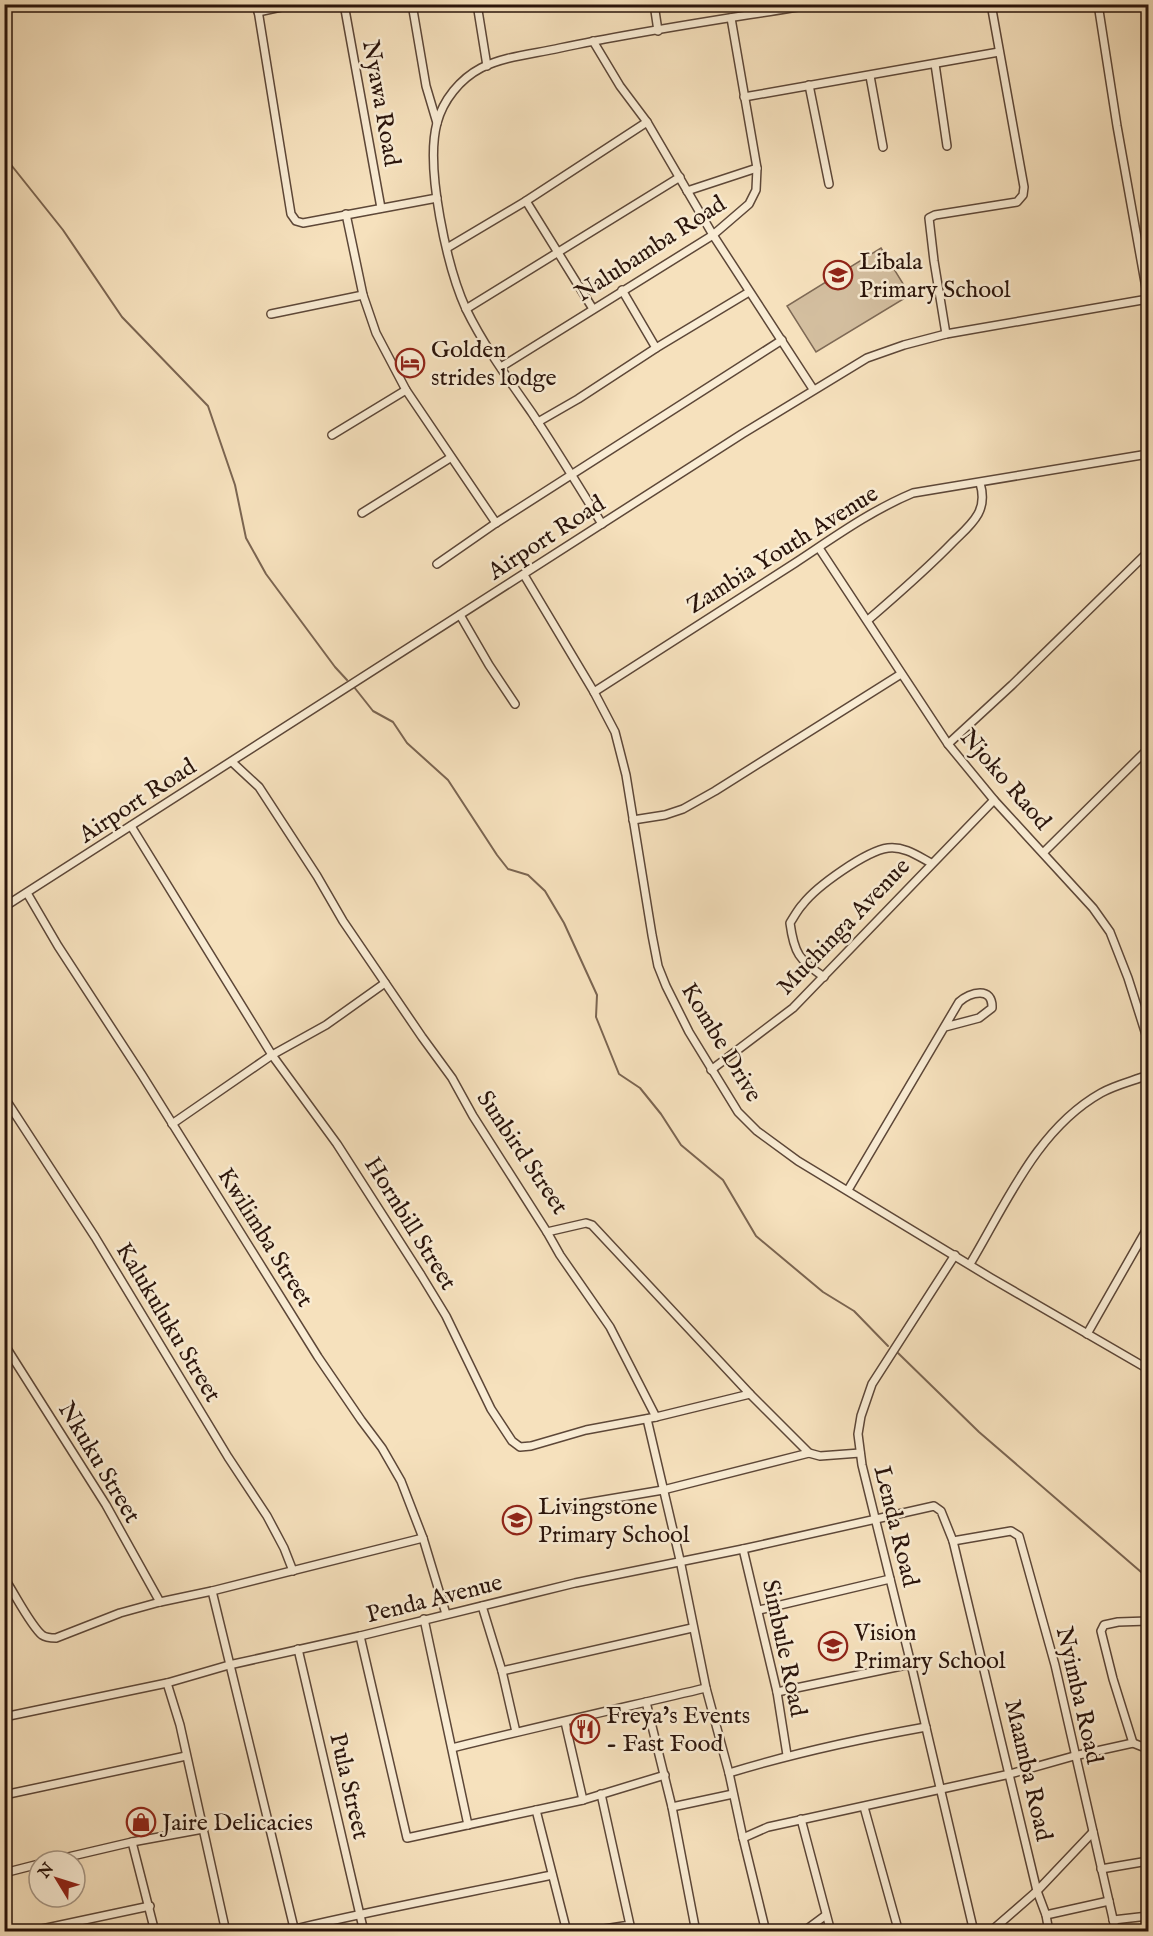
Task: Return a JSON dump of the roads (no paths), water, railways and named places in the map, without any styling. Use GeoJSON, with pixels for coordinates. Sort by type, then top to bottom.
{"type":"FeatureCollection","features":[{"type":"Feature","properties":{"kind":"street"},"geometry":{"type":"LineString","coordinates":[[295,4],[258,8],[291,214],[296,221],[303,223],[437,198]]}},
{"type":"Feature","properties":{"kind":"street","name":"Nyawa Road"},"geometry":{"type":"LineString","coordinates":[[344,4],[381,208]]}},
{"type":"Feature","properties":{"kind":"street"},"geometry":{"type":"LineString","coordinates":[[412,4],[426,86],[437,123]]}},
{"type":"Feature","properties":{"kind":"street"},"geometry":{"type":"LineString","coordinates":[[477,4],[487,66]]}},
{"type":"Feature","properties":{"kind":"street"},"geometry":{"type":"LineString","coordinates":[[654,4],[658,31]]}},
{"type":"Feature","properties":{"kind":"street"},"geometry":{"type":"LineString","coordinates":[[602,524],[466,309],[447,248],[437,198],[434,161],[437,123],[440,114],[453,92],[473,73],[519,56],[593,41],[816,4]]}},
{"type":"Feature","properties":{"kind":"street"},"geometry":{"type":"LineString","coordinates":[[946,334],[929,218],[934,215],[1011,204],[1017,202],[1023,195],[1024,187],[992,4]]}},
{"type":"Feature","properties":{"kind":"street"},"geometry":{"type":"LineString","coordinates":[[1098,4],[1148,299]]}},
{"type":"Feature","properties":{"kind":"street","name":"Nalubamba Road"},"geometry":{"type":"LineString","coordinates":[[501,367],[714,235],[749,204],[756,190],[757,168],[731,18]]}},
{"type":"Feature","properties":{"kind":"street"},"geometry":{"type":"LineString","coordinates":[[593,41],[813,389]]}},
{"type":"Feature","properties":{"kind":"street"},"geometry":{"type":"LineString","coordinates":[[744,97],[999,52]]}},
{"type":"Feature","properties":{"kind":"street"},"geometry":{"type":"LineString","coordinates":[[935,64],[947,146]]}},
{"type":"Feature","properties":{"kind":"street"},"geometry":{"type":"LineString","coordinates":[[870,76],[883,147]]}},
{"type":"Feature","properties":{"kind":"street"},"geometry":{"type":"LineString","coordinates":[[809,85],[829,184]]}},
{"type":"Feature","properties":{"kind":"street"},"geometry":{"type":"LineString","coordinates":[[447,248],[526,201],[646,122]]}},
{"type":"Feature","properties":{"kind":"street"},"geometry":{"type":"LineString","coordinates":[[687,190],[757,168]]}},
{"type":"Feature","properties":{"kind":"street"},"geometry":{"type":"LineString","coordinates":[[466,309],[680,177]]}},
{"type":"Feature","properties":{"kind":"street"},"geometry":{"type":"LineString","coordinates":[[526,201],[593,309]]}},
{"type":"Feature","properties":{"kind":"street"},"geometry":{"type":"LineString","coordinates":[[346,214],[363,295],[376,333],[406,390],[496,523]]}},
{"type":"Feature","properties":{"kind":"street"},"geometry":{"type":"LineString","coordinates":[[622,290],[656,348]]}},
{"type":"Feature","properties":{"kind":"street"},"geometry":{"type":"LineString","coordinates":[[538,422],[750,292]]}},
{"type":"Feature","properties":{"kind":"street"},"geometry":{"type":"LineString","coordinates":[[271,314],[363,295]]}},
{"type":"Feature","properties":{"kind":"street","name":"Airport Road"},"geometry":{"type":"LineString","coordinates":[[4,907],[813,389],[867,358],[946,334],[1148,299]]}},
{"type":"Feature","properties":{"kind":"street"},"geometry":{"type":"LineString","coordinates":[[437,564],[496,523],[782,340]]}},
{"type":"Feature","properties":{"kind":"street"},"geometry":{"type":"LineString","coordinates":[[332,435],[406,390]]}},
{"type":"Feature","properties":{"kind":"street","name":"Zambia Youth Avenue"},"geometry":{"type":"LineString","coordinates":[[594,692],[819,548],[857,521],[904,497],[1149,454]]}},
{"type":"Feature","properties":{"kind":"street"},"geometry":{"type":"LineString","coordinates":[[362,513],[450,458]]}},
{"type":"Feature","properties":{"kind":"street"},"geometry":{"type":"LineString","coordinates":[[868,621],[970,525],[978,514],[982,502],[980,483]]}},
{"type":"Feature","properties":{"kind":"street","name":"Njoko Raod"},"geometry":{"type":"LineString","coordinates":[[819,548],[948,744],[994,800],[1093,908],[1110,932],[1149,1041]]}},
{"type":"Feature","properties":{"kind":"street"},"geometry":{"type":"LineString","coordinates":[[948,744],[1149,552]]}},
{"type":"Feature","properties":{"kind":"street","name":"Kombe Drive"},"geometry":{"type":"LineString","coordinates":[[524,575],[594,692],[619,743],[658,966],[666,986],[711,1070],[738,1112],[757,1131],[798,1161],[1149,1369]]}},
{"type":"Feature","properties":{"kind":"street"},"geometry":{"type":"LineString","coordinates":[[459,615],[515,704]]}},
{"type":"Feature","properties":{"kind":"street"},"geometry":{"type":"LineString","coordinates":[[633,820],[665,815],[683,809],[901,674]]}},
{"type":"Feature","properties":{"kind":"street"},"geometry":{"type":"LineString","coordinates":[[1044,852],[1149,749]]}},
{"type":"Feature","properties":{"kind":"street","name":"Sunbird Street"},"geometry":{"type":"LineString","coordinates":[[232,762],[259,787],[317,876],[343,921],[452,1078],[473,1116],[547,1232],[586,1223],[592,1225],[750,1394],[809,1453]]}},
{"type":"Feature","properties":{"kind":"street","name":"Muchinga Avenue"},"geometry":{"type":"LineString","coordinates":[[711,1070],[793,1008],[994,800]]}},
{"type":"Feature","properties":{"kind":"street","name":"Hornbill Street"},"geometry":{"type":"LineString","coordinates":[[131,826],[273,1055],[338,1144],[421,1275],[446,1316],[491,1409],[512,1441],[520,1447],[531,1446],[586,1430],[647,1419],[750,1394]]}},
{"type":"Feature","properties":{"kind":"street"},"geometry":{"type":"LineString","coordinates":[[824,978],[808,966],[793,946],[790,923],[803,902],[843,870],[867,855],[888,848],[904,849],[931,863]]}},
{"type":"Feature","properties":{"kind":"street","name":"Kwilimba Street"},"geometry":{"type":"LineString","coordinates":[[27,893],[58,946],[142,1075],[318,1357],[382,1448],[401,1481],[423,1538],[446,1614]]}},
{"type":"Feature","properties":{"kind":"street"},"geometry":{"type":"LineString","coordinates":[[172,1124],[273,1055],[326,1025],[386,983]]}},
{"type":"Feature","properties":{"kind":"street"},"geometry":{"type":"LineString","coordinates":[[848,1190],[959,1002],[977,992],[985,994],[990,999],[992,1008],[979,1018],[945,1027]]}},
{"type":"Feature","properties":{"kind":"street"},"geometry":{"type":"LineString","coordinates":[[970,1264],[1037,1152],[1064,1120],[1103,1091],[1149,1075]]}},
{"type":"Feature","properties":{"kind":"street","name":"Kalukuluku Street"},"geometry":{"type":"LineString","coordinates":[[4,1097],[95,1237],[210,1428],[267,1516],[293,1571]]}},
{"type":"Feature","properties":{"kind":"street"},"geometry":{"type":"LineString","coordinates":[[1087,1334],[1149,1227]]}},
{"type":"Feature","properties":{"kind":"street"},"geometry":{"type":"LineString","coordinates":[[547,1232],[560,1255],[610,1327],[656,1417]]}},
{"type":"Feature","properties":{"kind":"street","name":"Lenda Road"},"geometry":{"type":"LineString","coordinates":[[955,1256],[872,1384],[861,1416],[858,1434],[874,1520],[911,1664],[974,1932]]}},
{"type":"Feature","properties":{"kind":"street","name":"Nkuku Street"},"geometry":{"type":"LineString","coordinates":[[6,1348],[106,1504],[160,1602]]}},
{"type":"Feature","properties":{"kind":"street"},"geometry":{"type":"LineString","coordinates":[[647,1419],[680,1560],[692,1628],[766,1932]]}},
{"type":"Feature","properties":{"kind":"street"},"geometry":{"type":"LineString","coordinates":[[568,1506],[663,1490],[809,1453],[820,1456],[860,1452]]}},
{"type":"Feature","properties":{"kind":"street","name":"Maamba Road"},"geometry":{"type":"LineString","coordinates":[[874,1520],[934,1506],[940,1511],[953,1541],[1037,1891],[1046,1915],[1049,1932]]}},
{"type":"Feature","properties":{"kind":"street","name":"Penda Avenue"},"geometry":{"type":"LineString","coordinates":[[4,1717],[167,1683],[229,1665],[360,1636],[575,1583],[874,1520]]}},
{"type":"Feature","properties":{"kind":"street","name":"Nyimba Road"},"geometry":{"type":"LineString","coordinates":[[953,1541],[1011,1531],[1019,1536],[1055,1665],[1116,1932]]}},
{"type":"Feature","properties":{"kind":"street"},"geometry":{"type":"LineString","coordinates":[[4,1578],[35,1627],[49,1638],[56,1638],[120,1612],[423,1538]]}},
{"type":"Feature","properties":{"kind":"street","name":"Simbule Road"},"geometry":{"type":"LineString","coordinates":[[743,1549],[777,1692],[787,1755]]}},
{"type":"Feature","properties":{"kind":"street"},"geometry":{"type":"LineString","coordinates":[[759,1610],[890,1579]]}},
{"type":"Feature","properties":{"kind":"street"},"geometry":{"type":"LineString","coordinates":[[212,1591],[295,1930],[359,1914],[410,1906],[552,1875]]}},
{"type":"Feature","properties":{"kind":"street"},"geometry":{"type":"LineString","coordinates":[[482,1606],[516,1732]]}},
{"type":"Feature","properties":{"kind":"street"},"geometry":{"type":"LineString","coordinates":[[424,1619],[468,1825]]}},
{"type":"Feature","properties":{"kind":"street"},"geometry":{"type":"LineString","coordinates":[[1133,1743],[1101,1631],[1104,1625],[1118,1622],[1149,1621]]}},
{"type":"Feature","properties":{"kind":"street"},"geometry":{"type":"LineString","coordinates":[[501,1671],[692,1628]]}},
{"type":"Feature","properties":{"kind":"street"},"geometry":{"type":"LineString","coordinates":[[360,1636],[407,1838],[583,1800],[665,1775]]}},
{"type":"Feature","properties":{"kind":"street","name":"Pula Street"},"geometry":{"type":"LineString","coordinates":[[298,1649],[364,1932]]}},
{"type":"Feature","properties":{"kind":"street"},"geometry":{"type":"LineString","coordinates":[[777,1692],[911,1664]]}},
{"type":"Feature","properties":{"kind":"street"},"geometry":{"type":"LineString","coordinates":[[167,1683],[180,1725],[226,1932]]}},
{"type":"Feature","properties":{"kind":"street"},"geometry":{"type":"LineString","coordinates":[[452,1748],[706,1688]]}},
{"type":"Feature","properties":{"kind":"street"},"geometry":{"type":"LineString","coordinates":[[646,1702],[672,1807],[696,1932]]}},
{"type":"Feature","properties":{"kind":"street"},"geometry":{"type":"LineString","coordinates":[[565,1722],[583,1800]]}},
{"type":"Feature","properties":{"kind":"street"},"geometry":{"type":"LineString","coordinates":[[729,1773],[787,1755],[851,1740],[926,1727]]}},
{"type":"Feature","properties":{"kind":"street"},"geometry":{"type":"LineString","coordinates":[[742,1838],[768,1827],[1010,1774],[1074,1756],[1133,1743],[1149,1749]]}},
{"type":"Feature","properties":{"kind":"street"},"geometry":{"type":"LineString","coordinates":[[4,1795],[186,1756]]}},
{"type":"Feature","properties":{"kind":"street"},"geometry":{"type":"LineString","coordinates":[[585,1932],[631,1928],[601,1794]]}},
{"type":"Feature","properties":{"kind":"street"},"geometry":{"type":"LineString","coordinates":[[672,1807],[733,1794]]}},
{"type":"Feature","properties":{"kind":"street"},"geometry":{"type":"LineString","coordinates":[[864,1807],[896,1930],[908,1932]]}},
{"type":"Feature","properties":{"kind":"street"},"geometry":{"type":"LineString","coordinates":[[536,1810],[567,1932]]}},
{"type":"Feature","properties":{"kind":"street"},"geometry":{"type":"LineString","coordinates":[[801,1819],[831,1932]]}},
{"type":"Feature","properties":{"kind":"street"},"geometry":{"type":"LineString","coordinates":[[87,1853],[203,1829]]}},
{"type":"Feature","properties":{"kind":"street"},"geometry":{"type":"LineString","coordinates":[[990,1932],[1037,1891],[1092,1832]]}},
{"type":"Feature","properties":{"kind":"street"},"geometry":{"type":"LineString","coordinates":[[132,1842],[155,1932]]}},
{"type":"Feature","properties":{"kind":"street"},"geometry":{"type":"LineString","coordinates":[[1101,1869],[1149,1861]]}},
{"type":"Feature","properties":{"kind":"street"},"geometry":{"type":"LineString","coordinates":[[4,1873],[27,1867]]}},
{"type":"Feature","properties":{"kind":"street"},"geometry":{"type":"LineString","coordinates":[[1046,1915],[1109,1901]]}},
{"type":"Feature","properties":{"kind":"street"},"geometry":{"type":"LineString","coordinates":[[28,1932],[150,1906]]}},
{"type":"Feature","properties":{"kind":"street"},"geometry":{"type":"LineString","coordinates":[[803,1932],[826,1914]]}},
{"type":"Feature","properties":{"kind":"street"},"geometry":{"type":"LineString","coordinates":[[1113,1920],[1149,1916]]}},
{"type":"Feature","properties":{"kind":"waterway"},"geometry":{"type":"LineString","coordinates":[[4,156],[63,230],[122,317],[208,406],[235,485],[246,538],[266,574],[347,680]]}},
{"type":"Feature","properties":{"kind":"waterway"},"geometry":{"type":"LineString","coordinates":[[354,687],[373,711],[393,722],[407,743],[448,780],[508,869],[528,875],[545,891],[564,923],[597,995],[596,1017],[619,1074],[640,1088],[661,1114],[681,1145],[723,1180],[756,1236],[823,1292],[854,1311],[888,1346]]}},
{"type":"Feature","properties":{"kind":"waterway"},"geometry":{"type":"LineString","coordinates":[[898,1353],[979,1432],[1148,1578]]}},
{"type":"Feature","properties":{"kind":"place","name":"Libala Primary School"},"geometry":{"type":"Point","coordinates":[838,275]}},
{"type":"Feature","properties":{"kind":"place","name":"Golden strides lodge"},"geometry":{"type":"Point","coordinates":[410,363]}},
{"type":"Feature","properties":{"kind":"place","name":"Livingstone Primary School"},"geometry":{"type":"Point","coordinates":[517,1520]}},
{"type":"Feature","properties":{"kind":"place","name":"Vision Primary School"},"geometry":{"type":"Point","coordinates":[833,1646]}},
{"type":"Feature","properties":{"kind":"place","name":"Freya's Events - Fast Food"},"geometry":{"type":"Point","coordinates":[585,1729]}},
{"type":"Feature","properties":{"kind":"place","name":"Jaire Delicacies"},"geometry":{"type":"Point","coordinates":[141,1822]}}]}
